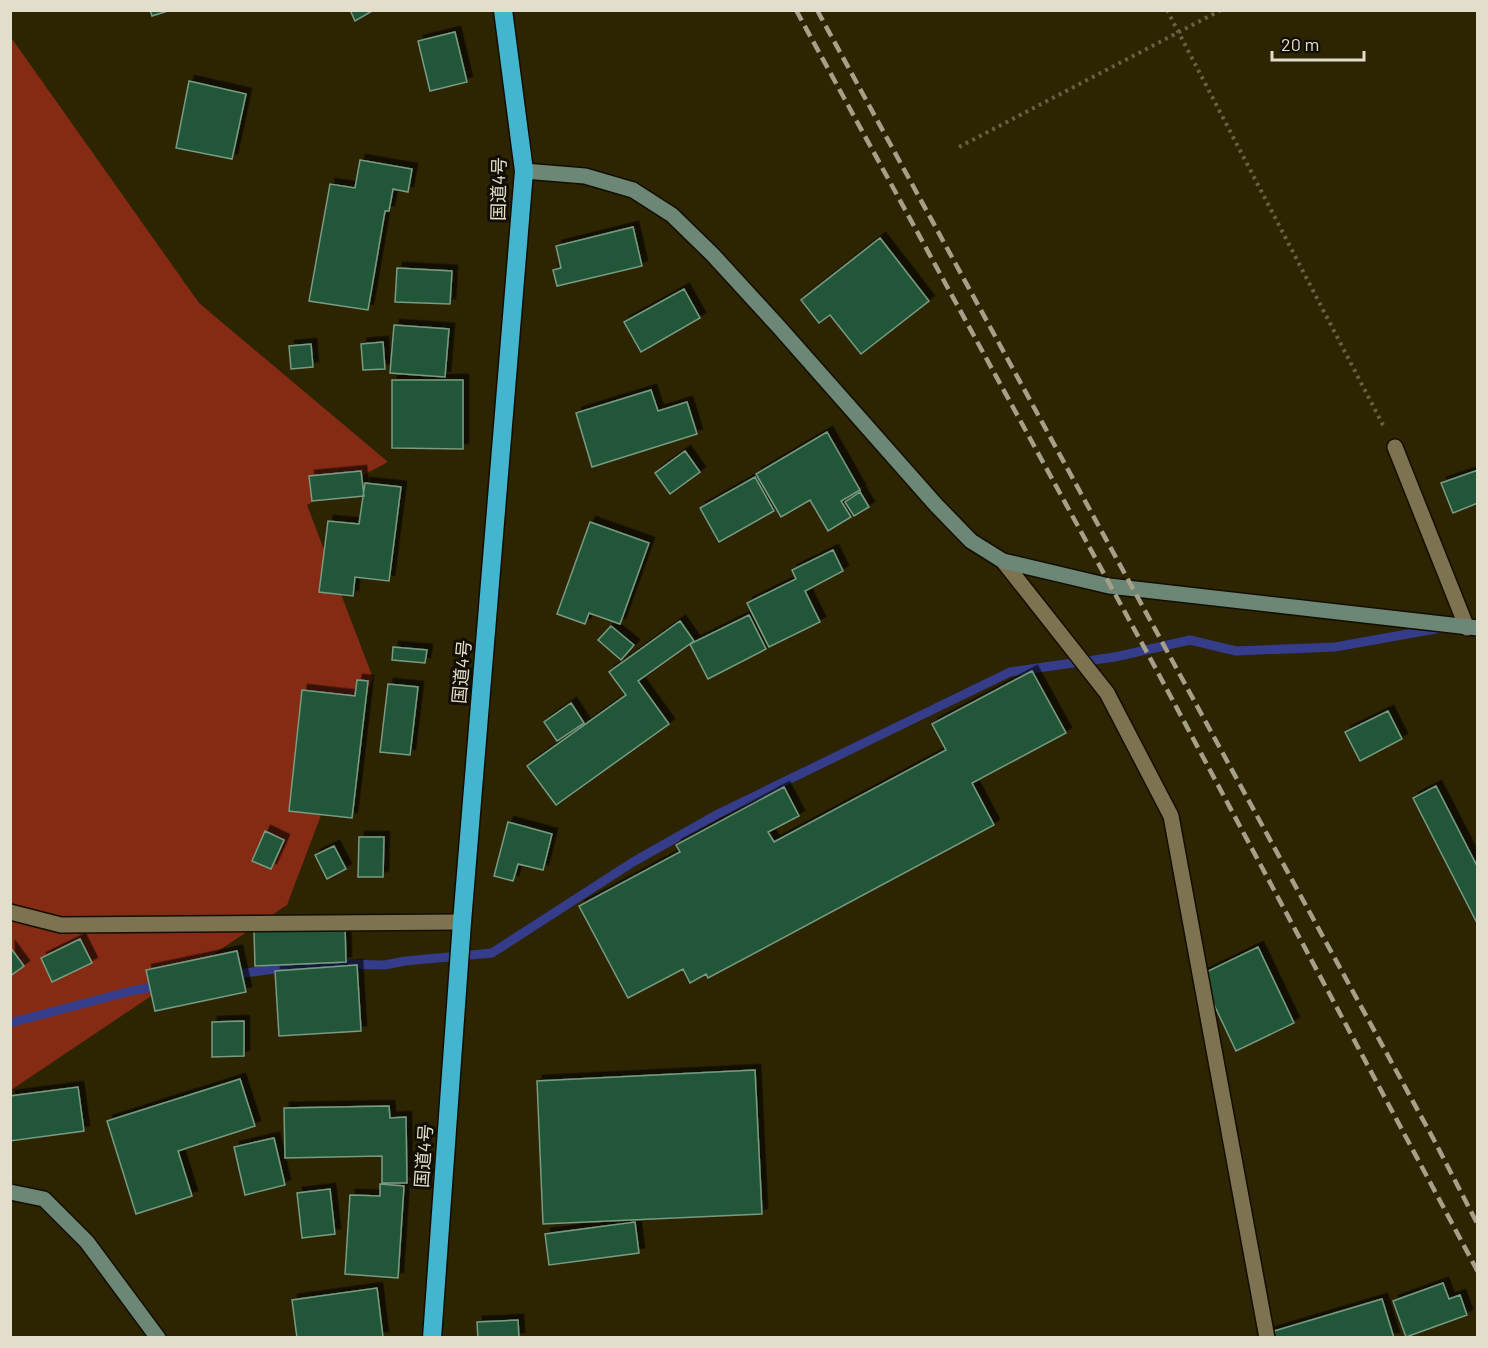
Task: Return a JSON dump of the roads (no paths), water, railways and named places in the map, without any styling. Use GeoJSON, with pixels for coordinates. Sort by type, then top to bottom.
{"type":"FeatureCollection","features":[{"type":"Feature","properties":{"kind":"highway","name":"国道4号"},"geometry":{"type":"LineString","coordinates":[[432,1338],[462,922],[524,171],[503,10]]}},
{"type":"Feature","properties":{"kind":"street"},"geometry":{"type":"LineString","coordinates":[[524,171],[585,176],[633,190],[672,215],[712,254],[771,318],[936,505],[971,541],[1003,561],[1109,585],[1472,628],[1395,447]]}},
{"type":"Feature","properties":{"kind":"street"},"geometry":{"type":"LineString","coordinates":[[1003,561],[1107,693],[1171,816],[1267,1338]]}},
{"type":"Feature","properties":{"kind":"street"},"geometry":{"type":"LineString","coordinates":[[10,912],[61,925],[462,922]]}},
{"type":"Feature","properties":{"kind":"street"},"geometry":{"type":"LineString","coordinates":[[10,1192],[44,1199],[87,1242],[159,1338]]}},
{"type":"Feature","properties":{"kind":"waterway"},"geometry":{"type":"LineString","coordinates":[[232,975],[333,964],[385,965],[492,953],[633,862],[718,814],[1010,672],[1115,657],[1190,640],[1236,651],[1335,647],[1441,628]]}},
{"type":"Feature","properties":{"kind":"waterway"},"geometry":{"type":"LineString","coordinates":[[10,1023],[131,991],[159,986]]}},
{"type":"Feature","properties":{"kind":"railway"},"geometry":{"type":"LineString","coordinates":[[796,10],[1156,669],[1478,1272]]}},
{"type":"Feature","properties":{"kind":"railway"},"geometry":{"type":"LineString","coordinates":[[817,10],[1434,1140],[1478,1225]]}}]}
